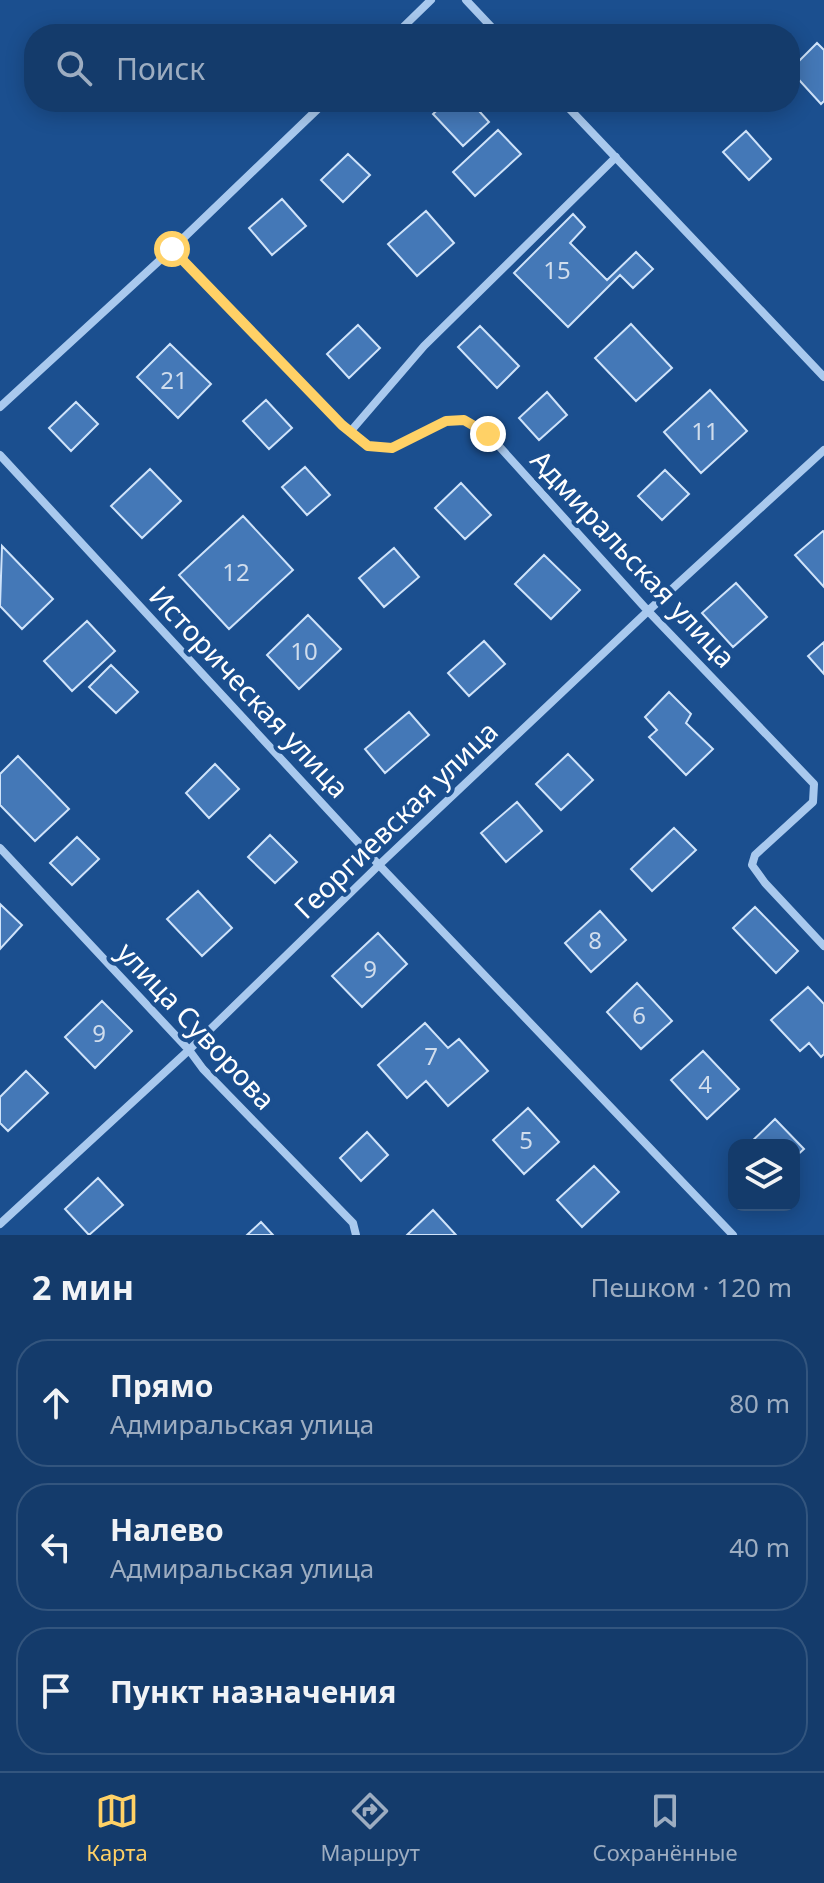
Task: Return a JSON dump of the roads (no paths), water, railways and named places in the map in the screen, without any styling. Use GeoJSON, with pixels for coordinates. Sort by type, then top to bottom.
{"type":"FeatureCollection","features":[{"type":"Feature","properties":{"kind":"street"},"geometry":{"type":"LineString","coordinates":[[406,24],[431,0]]}},
{"type":"Feature","properties":{"kind":"street"},"geometry":{"type":"LineString","coordinates":[[466,0],[489,24]]}},
{"type":"Feature","properties":{"kind":"street"},"geometry":{"type":"LineString","coordinates":[[0,407],[315,112]]}},
{"type":"Feature","properties":{"kind":"street"},"geometry":{"type":"LineString","coordinates":[[573,112],[824,377]]}},
{"type":"Feature","properties":{"kind":"street"},"geometry":{"type":"LineString","coordinates":[[350,432],[424,346],[616,157]]}},
{"type":"Feature","properties":{"kind":"street","name":"Адмиральская улица"},"geometry":{"type":"LineString","coordinates":[[172,249],[350,432],[368,446],[392,448],[446,421],[464,420],[488,434],[648,611],[814,784],[813,802],[755,855],[752,865],[824,946]]}},
{"type":"Feature","properties":{"kind":"street","name":"Георгиевская улица"},"geometry":{"type":"LineString","coordinates":[[0,1224],[189,1050],[648,611],[824,450]]}},
{"type":"Feature","properties":{"kind":"street","name":"Историческая улица"},"geometry":{"type":"LineString","coordinates":[[0,455],[379,865],[733,1235]]}},
{"type":"Feature","properties":{"kind":"street","name":"улица Суворова"},"geometry":{"type":"LineString","coordinates":[[0,848],[189,1050],[203,1069],[353,1223],[356,1235]]}}]}
